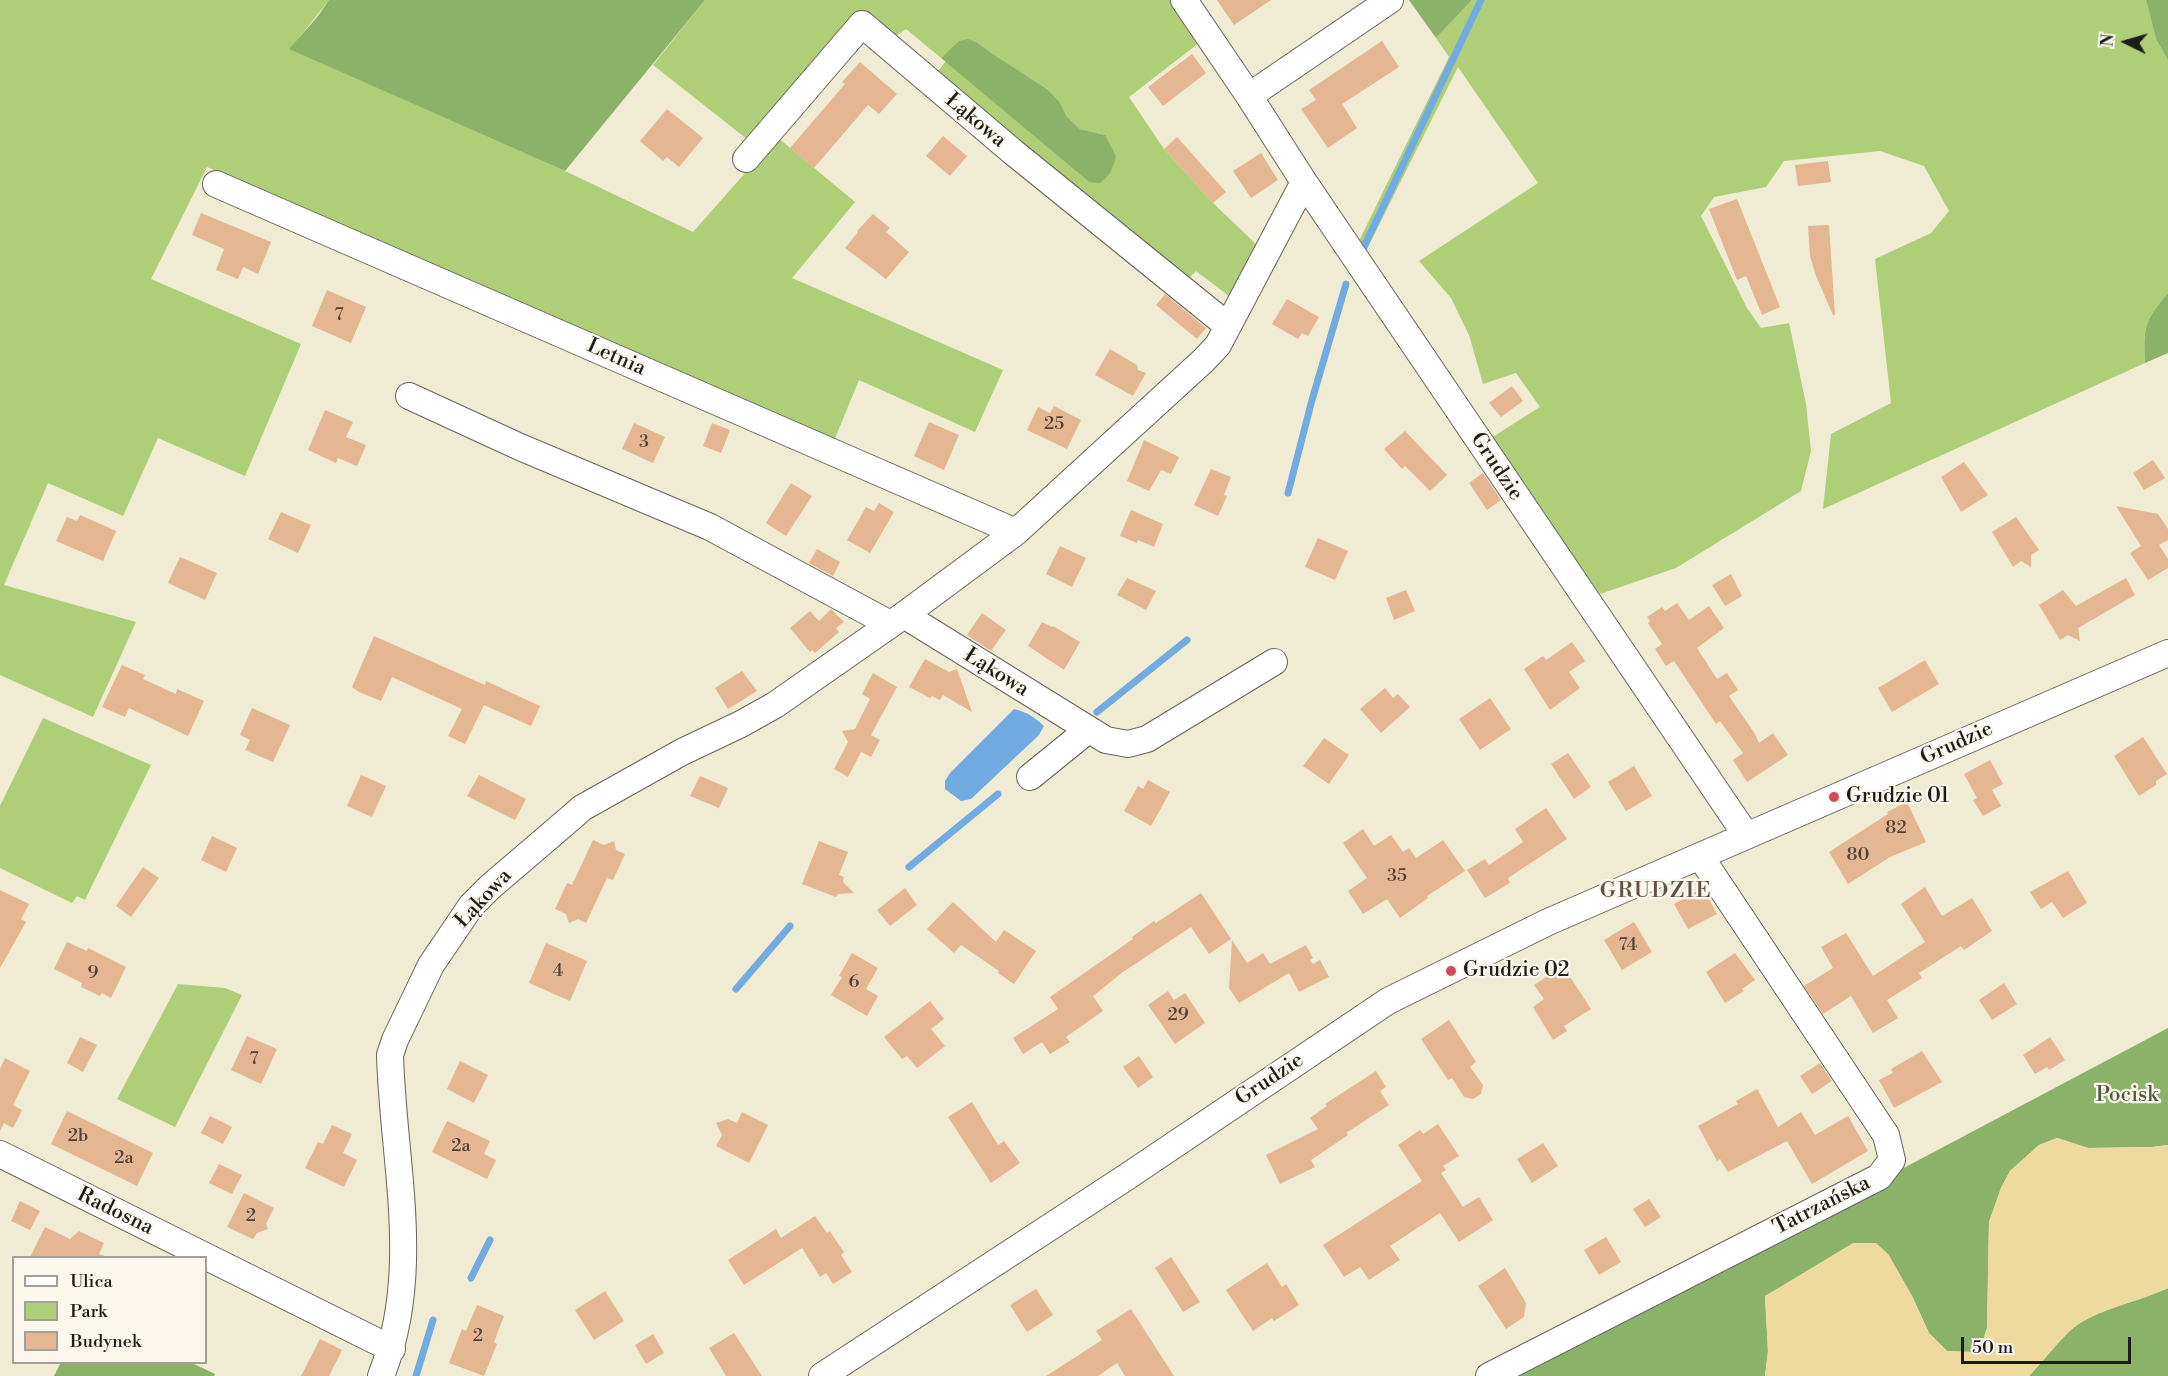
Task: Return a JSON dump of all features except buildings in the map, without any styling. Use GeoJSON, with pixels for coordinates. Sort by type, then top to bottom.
{"type":"FeatureCollection","features":[{"type":"Feature","properties":{"kind":"street","name":"Grudzie"},"geometry":{"type":"LineString","coordinates":[[1184,0],[1304,182],[1746,836]]}},
{"type":"Feature","properties":{"kind":"street"},"geometry":{"type":"LineString","coordinates":[[1249,96],[1390,0]]}},
{"type":"Feature","properties":{"kind":"street","name":"Łąkowa"},"geometry":{"type":"LineString","coordinates":[[746,159],[862,24],[1012,152],[1228,326]]}},
{"type":"Feature","properties":{"kind":"street","name":"Łąkowa"},"geometry":{"type":"LineString","coordinates":[[381,1376],[392,1349],[404,1264],[402,1198],[390,1055],[431,965],[471,906],[582,808],[682,752],[775,705],[897,620],[1016,532],[1218,345],[1304,182]]}},
{"type":"Feature","properties":{"kind":"street","name":"Letnia"},"geometry":{"type":"LineString","coordinates":[[216,184],[1016,532]]}},
{"type":"Feature","properties":{"kind":"street"},"geometry":{"type":"LineString","coordinates":[[410,396],[520,447],[710,528],[897,620]]}},
{"type":"Feature","properties":{"kind":"street","name":"Łąkowa"},"geometry":{"type":"LineString","coordinates":[[897,620],[1106,740],[1128,744],[1147,739],[1274,662]]}},
{"type":"Feature","properties":{"kind":"street","name":"Grudzie"},"geometry":{"type":"LineString","coordinates":[[822,1376],[1125,1178],[1388,1001],[1548,922],[2168,653]]}},
{"type":"Feature","properties":{"kind":"street"},"geometry":{"type":"LineString","coordinates":[[1030,777],[1088,730]]}},
{"type":"Feature","properties":{"kind":"street","name":"Tatrzańska"},"geometry":{"type":"LineString","coordinates":[[1489,1376],[1879,1177],[1892,1160],[1886,1135],[1700,856]]}},
{"type":"Feature","properties":{"kind":"street","name":"Radosna"},"geometry":{"type":"LineString","coordinates":[[0,1154],[205,1256]]}},
{"type":"Feature","properties":{"kind":"street","name":"Radosna"},"geometry":{"type":"LineString","coordinates":[[207,1257],[392,1349]]}},
{"type":"Feature","properties":{"kind":"green space"},"geometry":{"type":"Polygon","coordinates":[[[0,0],[329,0],[290,49],[565,171],[693,232],[777,137],[855,202],[792,278],[1003,370],[975,432],[859,380],[834,441],[207,167],[151,279],[301,344],[245,476],[158,438],[123,516],[48,483],[4,585],[136,622],[93,717],[0,675],[0,0]]]}},
{"type":"Feature","properties":{"kind":"green space"},"geometry":{"type":"Polygon","coordinates":[[[329,0],[705,0],[565,171],[289,49],[329,0]]]}},
{"type":"Feature","properties":{"kind":"green space"},"geometry":{"type":"Polygon","coordinates":[[[705,0],[1170,0],[1199,43],[1129,97],[1164,149],[1213,203],[1258,246],[1234,300],[1196,271],[1190,277],[1183,279],[935,75],[946,61],[1089,182],[1105,135],[1080,129],[1067,117],[1059,101],[1047,89],[978,43],[959,42],[941,58],[906,29],[896,36],[859,12],[752,143],[653,65],[705,0]]]}},
{"type":"Feature","properties":{"kind":"green space"},"geometry":{"type":"Polygon","coordinates":[[[1409,0],[1472,0],[1436,38],[1409,0]]]}},
{"type":"Feature","properties":{"kind":"green space"},"geometry":{"type":"Polygon","coordinates":[[[1472,0],[2146,0],[2156,39],[2168,60],[2168,293],[2154,310],[2147,325],[2145,363],[1823,509],[1831,434],[1891,403],[1875,259],[1931,233],[1949,211],[1924,166],[1880,151],[1784,161],[1766,187],[1714,197],[1701,216],[1747,308],[1761,328],[1789,323],[1806,404],[1811,451],[1801,491],[1676,568],[1600,594],[1491,438],[1540,407],[1516,373],[1483,384],[1469,335],[1451,298],[1419,261],[1538,183],[1458,67],[1363,257],[1358,243],[1449,57],[1436,38],[1472,0]]]}},
{"type":"Feature","properties":{"kind":"green space"},"geometry":{"type":"Polygon","coordinates":[[[2146,0],[2168,0],[2168,60],[2156,39],[2146,0]]]}},
{"type":"Feature","properties":{"kind":"green space"},"geometry":{"type":"Polygon","coordinates":[[[968,39],[978,43],[1047,89],[1059,101],[1067,117],[1080,129],[1105,135],[1116,156],[1106,178],[1100,183],[1089,182],[941,58],[959,41],[968,39]]]}},
{"type":"Feature","properties":{"kind":"green space"},"geometry":{"type":"Polygon","coordinates":[[[2168,293],[2168,353],[2145,363],[2147,325],[2154,310],[2168,293]]]}},
{"type":"Feature","properties":{"kind":"green space"},"geometry":{"type":"Polygon","coordinates":[[[43,718],[151,765],[85,900],[77,896],[72,903],[0,868],[0,806],[43,718]]]}},
{"type":"Feature","properties":{"kind":"green space"},"geometry":{"type":"Polygon","coordinates":[[[178,984],[225,988],[242,995],[175,1127],[117,1099],[178,984]]]}},
{"type":"Feature","properties":{"kind":"green space","name":"Pocisk"},"geometry":{"type":"Polygon","coordinates":[[[2168,1028],[2168,1145],[2088,1148],[2057,1138],[2039,1145],[2010,1171],[2001,1188],[1989,1222],[1987,1328],[1982,1343],[1971,1352],[1947,1351],[1929,1333],[1912,1296],[1888,1254],[1765,1296],[1768,1351],[1765,1376],[1511,1376],[2168,1028]]]}},
{"type":"Feature","properties":{"kind":"green space"},"geometry":{"type":"Polygon","coordinates":[[[2168,1288],[2168,1376],[2029,1376],[2077,1325],[2099,1314],[2168,1288]]]}},
{"type":"Feature","properties":{"kind":"green space"},"geometry":{"type":"Polygon","coordinates":[[[60,1364],[194,1364],[215,1374],[214,1376],[54,1376],[60,1364]]]}},
{"type":"Feature","properties":{"kind":"sand"},"geometry":{"type":"Polygon","coordinates":[[[2058,1138],[2088,1148],[2168,1145],[2168,1288],[2099,1314],[2077,1325],[2029,1376],[1765,1376],[1768,1351],[1765,1296],[1853,1243],[1876,1243],[1888,1254],[1912,1296],[1929,1333],[1947,1351],[1971,1352],[1982,1343],[1987,1328],[1989,1222],[2001,1188],[2010,1171],[2039,1145],[2058,1138]]]}},
{"type":"Feature","properties":{"kind":"water"},"geometry":{"type":"Polygon","coordinates":[[[1014,709],[1030,715],[1044,726],[1039,735],[971,799],[961,801],[945,789],[945,781],[950,773],[1014,709]]]}},
{"type":"Feature","properties":{"kind":"waterway"},"geometry":{"type":"LineString","coordinates":[[1362,251],[1481,0]]}},
{"type":"Feature","properties":{"kind":"waterway"},"geometry":{"type":"LineString","coordinates":[[1288,493],[1346,284]]}},
{"type":"Feature","properties":{"kind":"waterway"},"geometry":{"type":"LineString","coordinates":[[1097,712],[1187,640]]}},
{"type":"Feature","properties":{"kind":"waterway"},"geometry":{"type":"LineString","coordinates":[[909,867],[998,794]]}},
{"type":"Feature","properties":{"kind":"waterway"},"geometry":{"type":"LineString","coordinates":[[736,989],[790,926]]}},
{"type":"Feature","properties":{"kind":"waterway"},"geometry":{"type":"LineString","coordinates":[[471,1278],[490,1240]]}},
{"type":"Feature","properties":{"kind":"waterway"},"geometry":{"type":"LineString","coordinates":[[416,1376],[433,1320]]}},
{"type":"Feature","properties":{"kind":"place","name":"Grudzie 01"},"geometry":{"type":"Point","coordinates":[1834,797]}},
{"type":"Feature","properties":{"kind":"place","name":"Grudzie 02"},"geometry":{"type":"Point","coordinates":[1451,971]}},
{"type":"Feature","properties":{"kind":"district","name":"GRUDZIE"},"geometry":{"type":"Point","coordinates":[1656,892]}}]}
